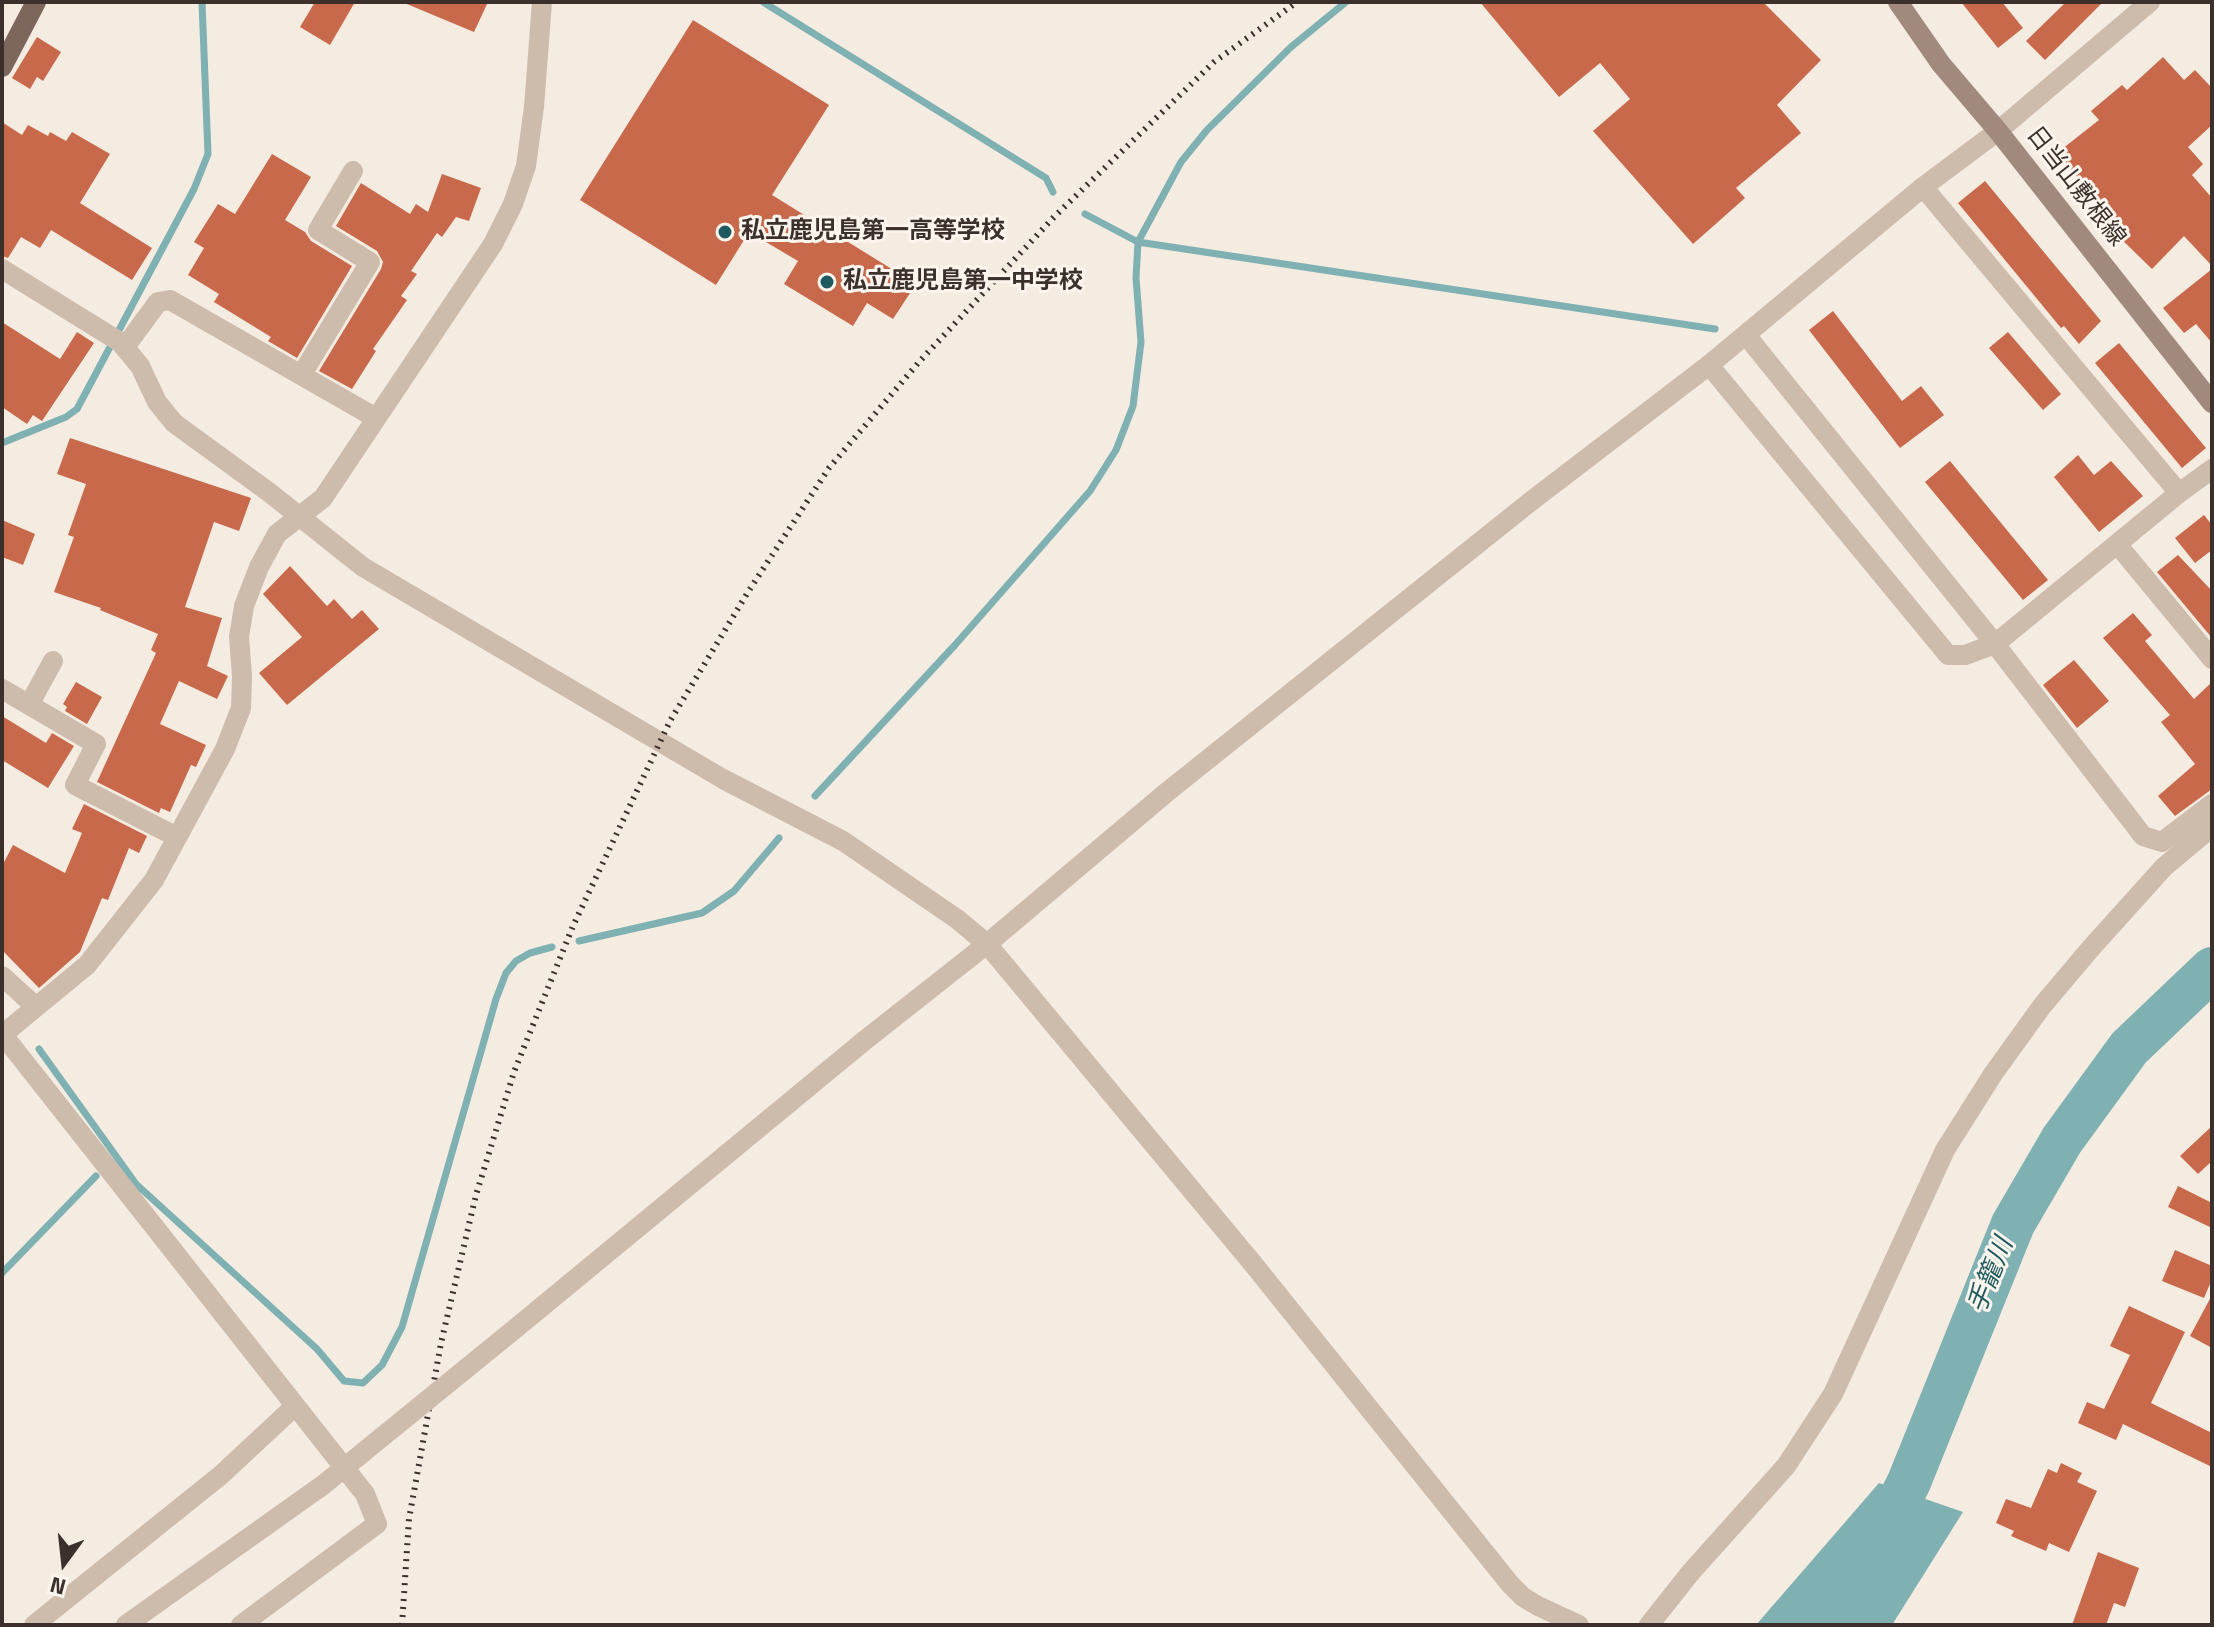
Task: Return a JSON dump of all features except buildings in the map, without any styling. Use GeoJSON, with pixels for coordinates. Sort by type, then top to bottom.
{"type":"FeatureCollection","features":[{"type":"Feature","properties":{"kind":"main road"},"geometry":{"type":"LineString","coordinates":[[2,67],[36,2]]}},
{"type":"Feature","properties":{"kind":"main road","name":"日当山敷根線"},"geometry":{"type":"LineString","coordinates":[[1898,2],[1941,64],[1998,131],[2212,403]]}},
{"type":"Feature","properties":{"kind":"street"},"geometry":{"type":"LineString","coordinates":[[241,1625],[377,1524],[365,1494],[2,1035],[87,965],[154,880],[225,749],[241,708],[239,637],[244,606],[255,576],[277,534],[323,498],[493,244],[513,204],[528,151],[542,2]]}},
{"type":"Feature","properties":{"kind":"street"},"geometry":{"type":"LineString","coordinates":[[126,1625],[323,1485],[864,1041],[987,944],[1167,792],[1530,502],[1709,365],[1923,187],[1998,131],[2150,2]]}},
{"type":"Feature","properties":{"kind":"street"},"geometry":{"type":"LineString","coordinates":[[302,374],[370,262],[318,230],[353,171]]}},
{"type":"Feature","properties":{"kind":"street"},"geometry":{"type":"LineString","coordinates":[[1923,187],[2179,493]]}},
{"type":"Feature","properties":{"kind":"street"},"geometry":{"type":"LineString","coordinates":[[2,269],[117,341],[140,366],[157,402],[174,423],[376,575],[723,779],[843,841],[957,919],[987,944],[1254,1265],[1510,1584],[1538,1606],[1579,1625]]}},
{"type":"Feature","properties":{"kind":"street"},"geometry":{"type":"LineString","coordinates":[[117,341],[158,302],[170,300],[376,418]]}},
{"type":"Feature","properties":{"kind":"street"},"geometry":{"type":"LineString","coordinates":[[1746,335],[1995,644],[2143,836],[2162,842],[2212,804]]}},
{"type":"Feature","properties":{"kind":"street"},"geometry":{"type":"LineString","coordinates":[[1709,365],[1948,655],[1965,655],[1995,644],[2212,469]]}},
{"type":"Feature","properties":{"kind":"street"},"geometry":{"type":"LineString","coordinates":[[2117,544],[2212,659]]}},
{"type":"Feature","properties":{"kind":"street"},"geometry":{"type":"LineString","coordinates":[[29,705],[53,661]]}},
{"type":"Feature","properties":{"kind":"street"},"geometry":{"type":"LineString","coordinates":[[2,689],[96,744],[75,785],[177,837]]}},
{"type":"Feature","properties":{"kind":"street"},"geometry":{"type":"LineString","coordinates":[[1649,1625],[1691,1572],[1786,1466],[1825,1406],[1945,1150],[1993,1074],[2042,1006],[2091,948],[2164,867],[2212,827]]}},
{"type":"Feature","properties":{"kind":"street"},"geometry":{"type":"LineString","coordinates":[[2,976],[36,1007]]}},
{"type":"Feature","properties":{"kind":"street"},"geometry":{"type":"LineString","coordinates":[[34,1625],[221,1475],[295,1406]]}},
{"type":"Feature","properties":{"kind":"water"},"geometry":{"type":"Polygon","coordinates":[[[1879,1483],[1963,1512],[1892,1625],[1756,1625],[1879,1483]]]}},
{"type":"Feature","properties":{"kind":"waterway"},"geometry":{"type":"LineString","coordinates":[[2,443],[66,417],[77,409],[194,189],[208,154],[202,2]]}},
{"type":"Feature","properties":{"kind":"waterway"},"geometry":{"type":"LineString","coordinates":[[763,2],[1046,178],[1053,192]]}},
{"type":"Feature","properties":{"kind":"waterway"},"geometry":{"type":"LineString","coordinates":[[815,796],[955,645],[1090,491],[1116,450],[1133,406],[1141,342],[1136,278],[1138,242],[1181,162],[1207,130],[1291,47],[1346,2]]}},
{"type":"Feature","properties":{"kind":"waterway"},"geometry":{"type":"LineString","coordinates":[[1085,214],[1138,242],[1715,329]]}},
{"type":"Feature","properties":{"kind":"waterway"},"geometry":{"type":"LineString","coordinates":[[579,941],[702,913],[734,891],[779,838]]}},
{"type":"Feature","properties":{"kind":"waterway"},"geometry":{"type":"LineString","coordinates":[[39,1049],[136,1184],[317,1349],[344,1381],[363,1383],[382,1365],[402,1327],[506,973],[516,961],[530,953],[552,947]]}},
{"type":"Feature","properties":{"kind":"waterway","name":"手籠川"},"geometry":{"type":"LineString","coordinates":[[1838,1625],[1909,1482],[2013,1224],[2062,1140],[2129,1048],[2212,969]]}},
{"type":"Feature","properties":{"kind":"waterway"},"geometry":{"type":"LineString","coordinates":[[2,1273],[96,1176]]}},
{"type":"Feature","properties":{"kind":"railway"},"geometry":{"type":"LineString","coordinates":[[402,1625],[409,1519],[441,1343],[476,1195],[514,1072],[573,926],[670,721],[748,592],[829,468],[919,362],[1054,217],[1214,62],[1297,2]]}},
{"type":"Feature","properties":{"kind":"place","name":"私立鹿児島第一高等学校"},"geometry":{"type":"Point","coordinates":[725,232]}},
{"type":"Feature","properties":{"kind":"place","name":"私立鹿児島第一中学校"},"geometry":{"type":"Point","coordinates":[827,282]}}]}
